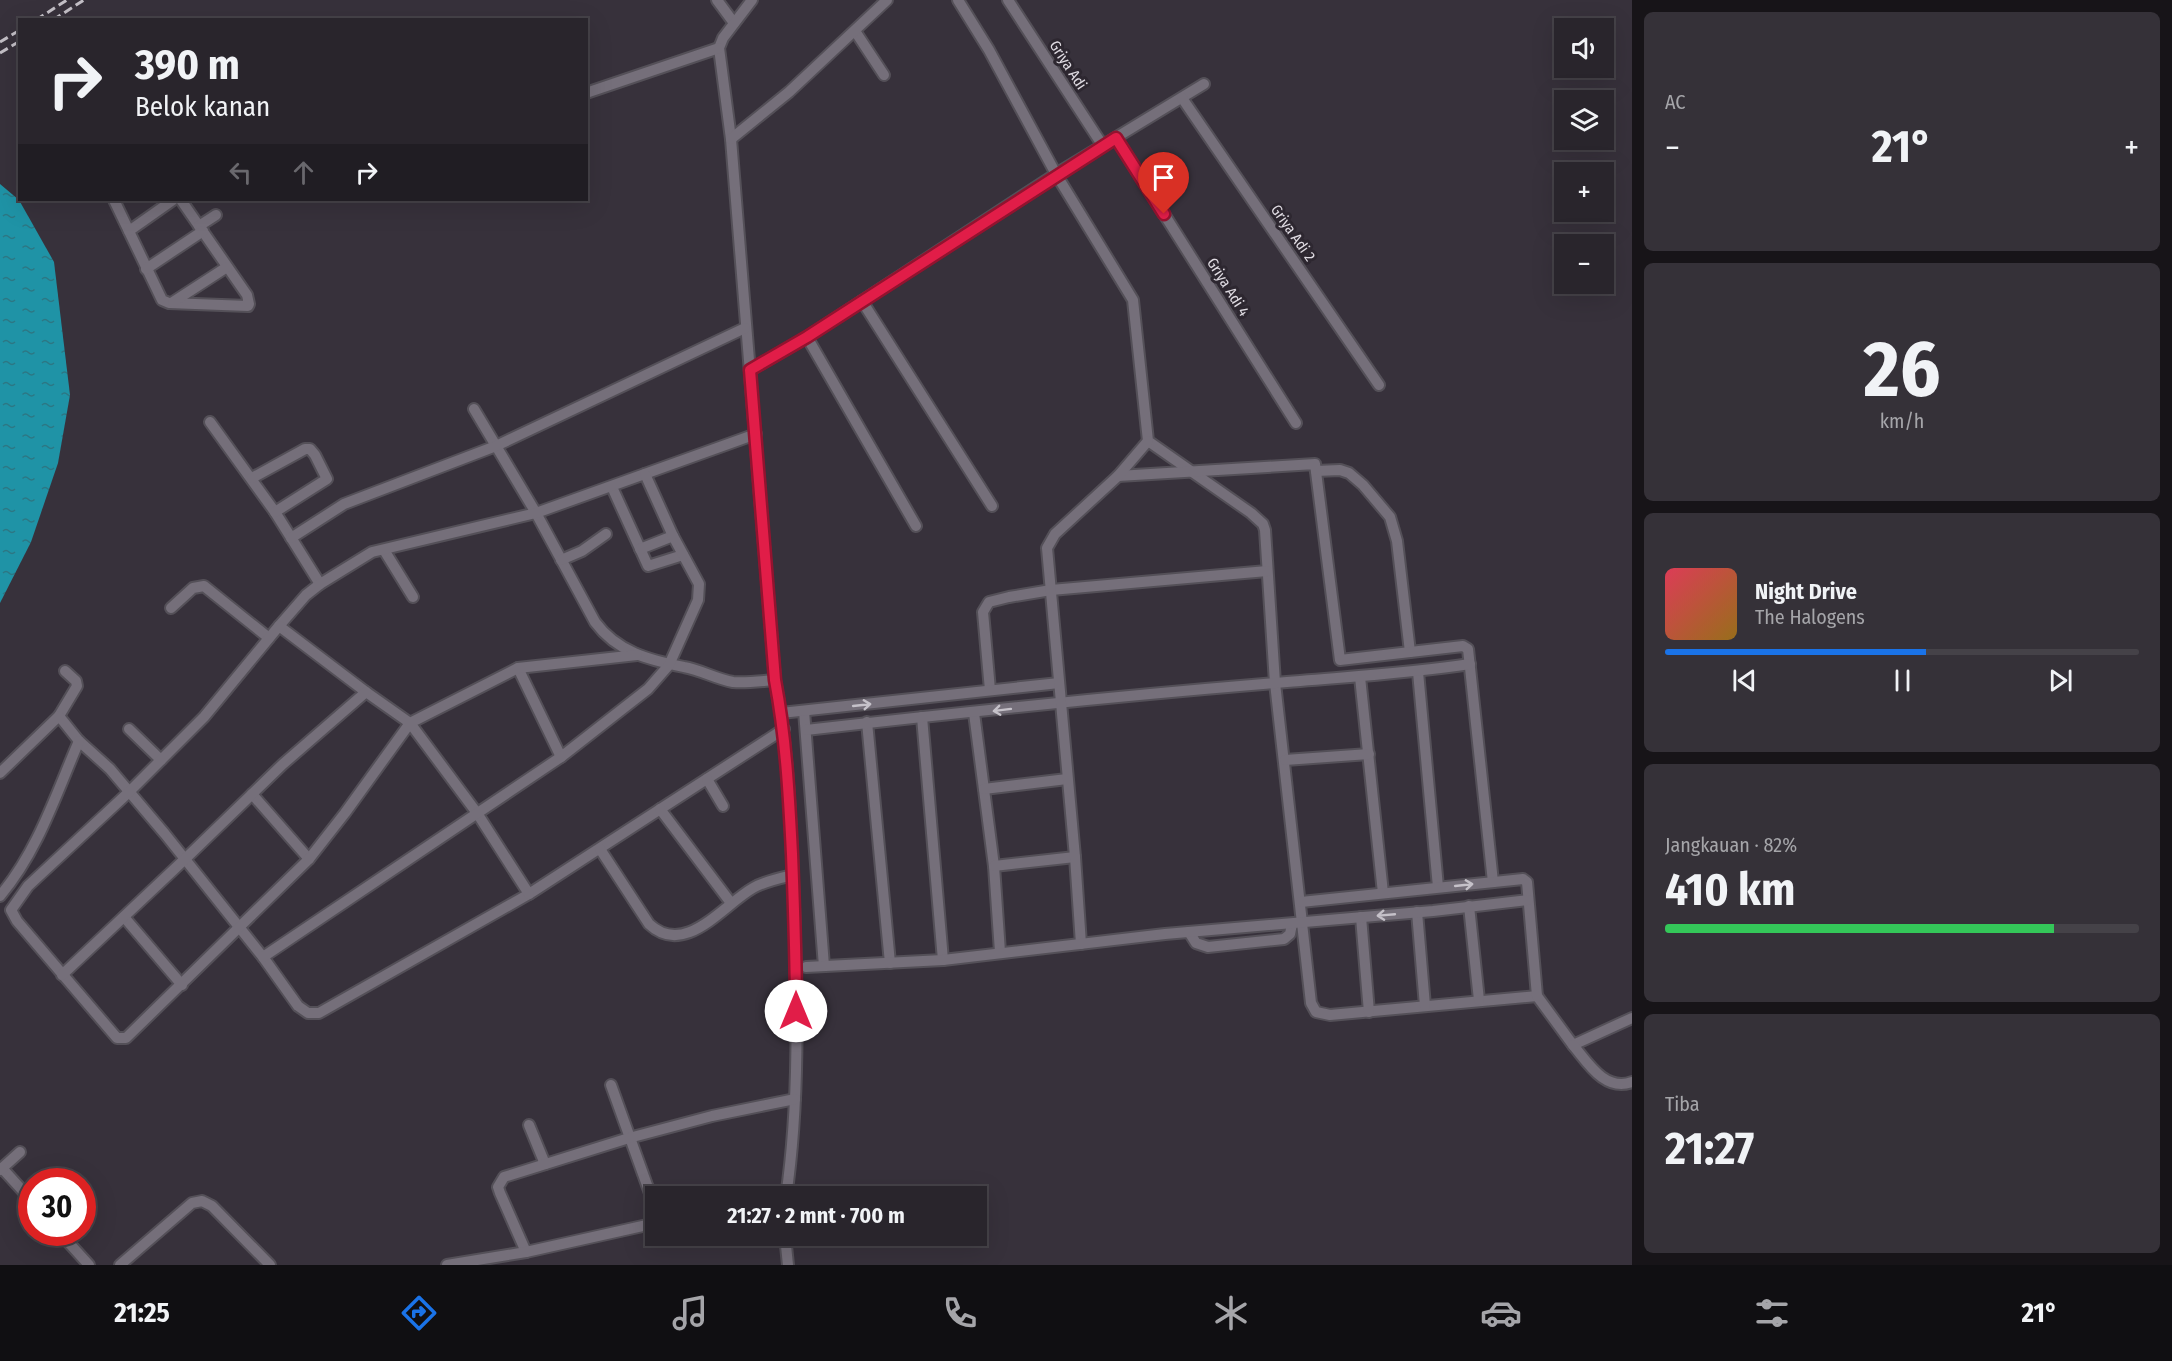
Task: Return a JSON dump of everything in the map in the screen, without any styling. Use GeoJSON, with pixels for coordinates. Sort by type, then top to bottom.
{"type":"FeatureCollection","features":[{"type":"Feature","properties":{"kind":"street"},"geometry":{"type":"LineString","coordinates":[[717,0],[734,23]]}},
{"type":"Feature","properties":{"kind":"street"},"geometry":{"type":"LineString","coordinates":[[752,0],[723,38],[719,48],[731,139],[775,680],[784,729],[793,875],[796,967],[795,1099],[788,1186]]}},
{"type":"Feature","properties":{"kind":"street"},"geometry":{"type":"LineString","coordinates":[[731,139],[789,92],[887,0]]}},
{"type":"Feature","properties":{"kind":"street"},"geometry":{"type":"LineString","coordinates":[[958,0],[989,50],[1056,174],[1133,300],[1148,441],[1118,476],[1055,534],[1047,548],[1081,944]]}},
{"type":"Feature","properties":{"kind":"street","name":"Griya Adi"},"geometry":{"type":"LineString","coordinates":[[1008,0],[1103,146]]}},
{"type":"Feature","properties":{"kind":"street"},"geometry":{"type":"LineString","coordinates":[[855,31],[884,75]]}},
{"type":"Feature","properties":{"kind":"street"},"geometry":{"type":"LineString","coordinates":[[588,92],[719,48]]}},
{"type":"Feature","properties":{"kind":"street"},"geometry":{"type":"LineString","coordinates":[[750,370],[807,337],[1056,174],[1204,84]]}},
{"type":"Feature","properties":{"kind":"street","name":"Griya Adi 2"},"geometry":{"type":"LineString","coordinates":[[1182,98],[1379,385]]}},
{"type":"Feature","properties":{"kind":"street","name":"Griya Adi 4"},"geometry":{"type":"LineString","coordinates":[[1116,138],[1296,423]]}},
{"type":"Feature","properties":{"kind":"street"},"geometry":{"type":"LineString","coordinates":[[114,201],[160,297],[165,302],[248,306],[247,295],[182,201]]}},
{"type":"Feature","properties":{"kind":"street"},"geometry":{"type":"LineString","coordinates":[[129,231],[172,201]]}},
{"type":"Feature","properties":{"kind":"street"},"geometry":{"type":"LineString","coordinates":[[146,268],[201,229],[216,215]]}},
{"type":"Feature","properties":{"kind":"street"},"geometry":{"type":"LineString","coordinates":[[173,303],[227,267]]}},
{"type":"Feature","properties":{"kind":"street"},"geometry":{"type":"LineString","coordinates":[[862,301],[992,506]]}},
{"type":"Feature","properties":{"kind":"street"},"geometry":{"type":"LineString","coordinates":[[291,538],[344,504],[496,446],[745,328]]}},
{"type":"Feature","properties":{"kind":"street"},"geometry":{"type":"LineString","coordinates":[[807,337],[916,526]]}},
{"type":"Feature","properties":{"kind":"street"},"geometry":{"type":"LineString","coordinates":[[474,410],[536,513],[601,631],[607,637],[637,655],[669,665],[685,667],[732,681],[775,680]]}},
{"type":"Feature","properties":{"kind":"street"},"geometry":{"type":"LineString","coordinates":[[210,422],[252,478],[320,584]]}},
{"type":"Feature","properties":{"kind":"street"},"geometry":{"type":"LineString","coordinates":[[637,655],[518,668],[410,723],[309,859],[129,1037],[123,1040],[117,1038],[11,913],[12,906],[28,886],[129,792],[204,717],[268,638],[306,595],[320,584],[372,552],[536,513],[756,434]]}},
{"type":"Feature","properties":{"kind":"street"},"geometry":{"type":"LineString","coordinates":[[1148,441],[1251,513],[1263,524],[1265,530],[1275,683],[1301,902],[1298,923],[1313,1008],[1322,1014],[1330,1015],[1537,996]]}},
{"type":"Feature","properties":{"kind":"street"},"geometry":{"type":"LineString","coordinates":[[252,478],[305,449],[310,449],[315,455],[327,479],[275,512]]}},
{"type":"Feature","properties":{"kind":"street"},"geometry":{"type":"LineString","coordinates":[[1118,476],[1315,464],[1341,678]]}},
{"type":"Feature","properties":{"kind":"street"},"geometry":{"type":"LineString","coordinates":[[1316,471],[1340,470],[1349,473],[1363,484],[1390,517],[1397,541],[1410,652]]}},
{"type":"Feature","properties":{"kind":"street"},"geometry":{"type":"LineString","coordinates":[[263,957],[561,757],[659,678],[669,665],[698,600],[699,584],[673,536],[645,474]]}},
{"type":"Feature","properties":{"kind":"street"},"geometry":{"type":"LineString","coordinates":[[612,487],[649,566],[683,555]]}},
{"type":"Feature","properties":{"kind":"street"},"geometry":{"type":"LineString","coordinates":[[561,560],[586,548],[606,534]]}},
{"type":"Feature","properties":{"kind":"street"},"geometry":{"type":"LineString","coordinates":[[640,549],[673,536]]}},
{"type":"Feature","properties":{"kind":"street"},"geometry":{"type":"LineString","coordinates":[[384,550],[413,597]]}},
{"type":"Feature","properties":{"kind":"street"},"geometry":{"type":"LineString","coordinates":[[990,690],[983,612],[986,604],[1009,597],[1051,590],[1267,571]]}},
{"type":"Feature","properties":{"kind":"street"},"geometry":{"type":"LineString","coordinates":[[171,608],[194,588],[204,586],[268,638]]}},
{"type":"Feature","properties":{"kind":"street"},"geometry":{"type":"LineString","coordinates":[[279,626],[410,723],[477,813],[530,894]]}},
{"type":"Feature","properties":{"kind":"street"},"geometry":{"type":"LineString","coordinates":[[1340,660],[1466,647],[1468,649],[1493,882]]}},
{"type":"Feature","properties":{"kind":"street"},"geometry":{"type":"LineString","coordinates":[[806,730],[1060,703],[1275,683],[1360,678],[1470,664]]}},
{"type":"Feature","properties":{"kind":"street"},"geometry":{"type":"LineString","coordinates":[[518,668],[561,757]]}},
{"type":"Feature","properties":{"kind":"street"},"geometry":{"type":"LineString","coordinates":[[0,773],[59,716],[77,686],[76,681],[64,671]]}},
{"type":"Feature","properties":{"kind":"street"},"geometry":{"type":"LineString","coordinates":[[1418,672],[1438,887]]}},
{"type":"Feature","properties":{"kind":"street"},"geometry":{"type":"LineString","coordinates":[[1360,678],[1383,893]]}},
{"type":"Feature","properties":{"kind":"street"},"geometry":{"type":"LineString","coordinates":[[781,713],[1059,683]]}},
{"type":"Feature","properties":{"kind":"street"},"geometry":{"type":"LineString","coordinates":[[62,975],[283,764],[366,692]]}},
{"type":"Feature","properties":{"kind":"street"},"geometry":{"type":"LineString","coordinates":[[804,711],[824,966]]}},
{"type":"Feature","properties":{"kind":"street"},"geometry":{"type":"LineString","coordinates":[[974,713],[994,866],[1000,952]]}},
{"type":"Feature","properties":{"kind":"street"},"geometry":{"type":"LineString","coordinates":[[59,716],[79,741],[110,769],[263,957],[298,1006],[308,1013],[320,1013],[530,894],[784,729]]}},
{"type":"Feature","properties":{"kind":"street"},"geometry":{"type":"LineString","coordinates":[[922,717],[943,960]]}},
{"type":"Feature","properties":{"kind":"street"},"geometry":{"type":"LineString","coordinates":[[867,722],[890,963]]}},
{"type":"Feature","properties":{"kind":"street"},"geometry":{"type":"LineString","coordinates":[[129,729],[161,760]]}},
{"type":"Feature","properties":{"kind":"street"},"geometry":{"type":"LineString","coordinates":[[0,896],[12,882],[42,829],[79,741]]}},
{"type":"Feature","properties":{"kind":"street"},"geometry":{"type":"LineString","coordinates":[[1285,760],[1369,754]]}},
{"type":"Feature","properties":{"kind":"street"},"geometry":{"type":"LineString","coordinates":[[706,779],[723,806]]}},
{"type":"Feature","properties":{"kind":"street"},"geometry":{"type":"LineString","coordinates":[[984,789],[1067,779]]}},
{"type":"Feature","properties":{"kind":"street"},"geometry":{"type":"LineString","coordinates":[[252,794],[309,859]]}},
{"type":"Feature","properties":{"kind":"street"},"geometry":{"type":"LineString","coordinates":[[660,808],[731,903]]}},
{"type":"Feature","properties":{"kind":"street"},"geometry":{"type":"LineString","coordinates":[[600,849],[650,924],[660,932],[672,936],[688,933],[701,927],[754,887],[793,875]]}},
{"type":"Feature","properties":{"kind":"street"},"geometry":{"type":"LineString","coordinates":[[994,866],[1075,857]]}},
{"type":"Feature","properties":{"kind":"street"},"geometry":{"type":"LineString","coordinates":[[1301,902],[1523,879],[1527,882],[1537,996],[1573,1045],[1595,1070],[1609,1082],[1618,1085],[1632,1082]]}},
{"type":"Feature","properties":{"kind":"street"},"geometry":{"type":"LineString","coordinates":[[12,882],[28,886]]}},
{"type":"Feature","properties":{"kind":"street"},"geometry":{"type":"LineString","coordinates":[[806,967],[943,960],[1189,932],[1528,900]]}},
{"type":"Feature","properties":{"kind":"street"},"geometry":{"type":"LineString","coordinates":[[1469,906],[1479,1000]]}},
{"type":"Feature","properties":{"kind":"street"},"geometry":{"type":"LineString","coordinates":[[1417,912],[1425,1006]]}},
{"type":"Feature","properties":{"kind":"street"},"geometry":{"type":"LineString","coordinates":[[124,917],[182,985]]}},
{"type":"Feature","properties":{"kind":"street"},"geometry":{"type":"LineString","coordinates":[[1361,917],[1369,1012]]}},
{"type":"Feature","properties":{"kind":"street"},"geometry":{"type":"LineString","coordinates":[[1189,932],[1196,943],[1208,947],[1284,939],[1298,923]]}},
{"type":"Feature","properties":{"kind":"street"},"geometry":{"type":"LineString","coordinates":[[1573,1045],[1632,1017]]}},
{"type":"Feature","properties":{"kind":"street"},"geometry":{"type":"LineString","coordinates":[[611,1085],[647,1186]]}},
{"type":"Feature","properties":{"kind":"street"},"geometry":{"type":"LineString","coordinates":[[526,1252],[498,1187],[501,1180],[508,1175],[629,1138],[712,1116],[795,1099]]}},
{"type":"Feature","properties":{"kind":"street"},"geometry":{"type":"LineString","coordinates":[[529,1125],[545,1164]]}},
{"type":"Feature","properties":{"kind":"street"},"geometry":{"type":"LineString","coordinates":[[18,1187],[1,1169],[20,1152]]}},
{"type":"Feature","properties":{"kind":"street"},"geometry":{"type":"LineString","coordinates":[[120,1265],[192,1203],[198,1201],[212,1206],[270,1265]]}},
{"type":"Feature","properties":{"kind":"street"},"geometry":{"type":"LineString","coordinates":[[447,1265],[526,1252],[645,1225]]}},
{"type":"Feature","properties":{"kind":"street"},"geometry":{"type":"LineString","coordinates":[[72,1246],[89,1265]]}},
{"type":"Feature","properties":{"kind":"street"},"geometry":{"type":"LineString","coordinates":[[786,1246],[788,1265]]}},
{"type":"Feature","properties":{"kind":"water"},"geometry":{"type":"Polygon","coordinates":[[[0,184],[20,201],[54,262],[70,395],[58,463],[31,542],[0,603],[0,184]]]}},
{"type":"Feature","properties":{"kind":"railway"},"geometry":{"type":"LineString","coordinates":[[39,18],[67,0]]}},
{"type":"Feature","properties":{"kind":"railway"},"geometry":{"type":"LineString","coordinates":[[56,18],[84,0]]}},
{"type":"Feature","properties":{"kind":"railway"},"geometry":{"type":"LineString","coordinates":[[0,42],[18,31]]}},
{"type":"Feature","properties":{"kind":"railway"},"geometry":{"type":"LineString","coordinates":[[0,53],[18,42]]}},
{"type":"Feature","properties":{"kind":"route"},"geometry":{"type":"LineString","coordinates":[[796,1011],[789,794],[784,729],[775,680],[750,370],[807,337],[1056,174],[1116,138],[1164,214]]}}]}
